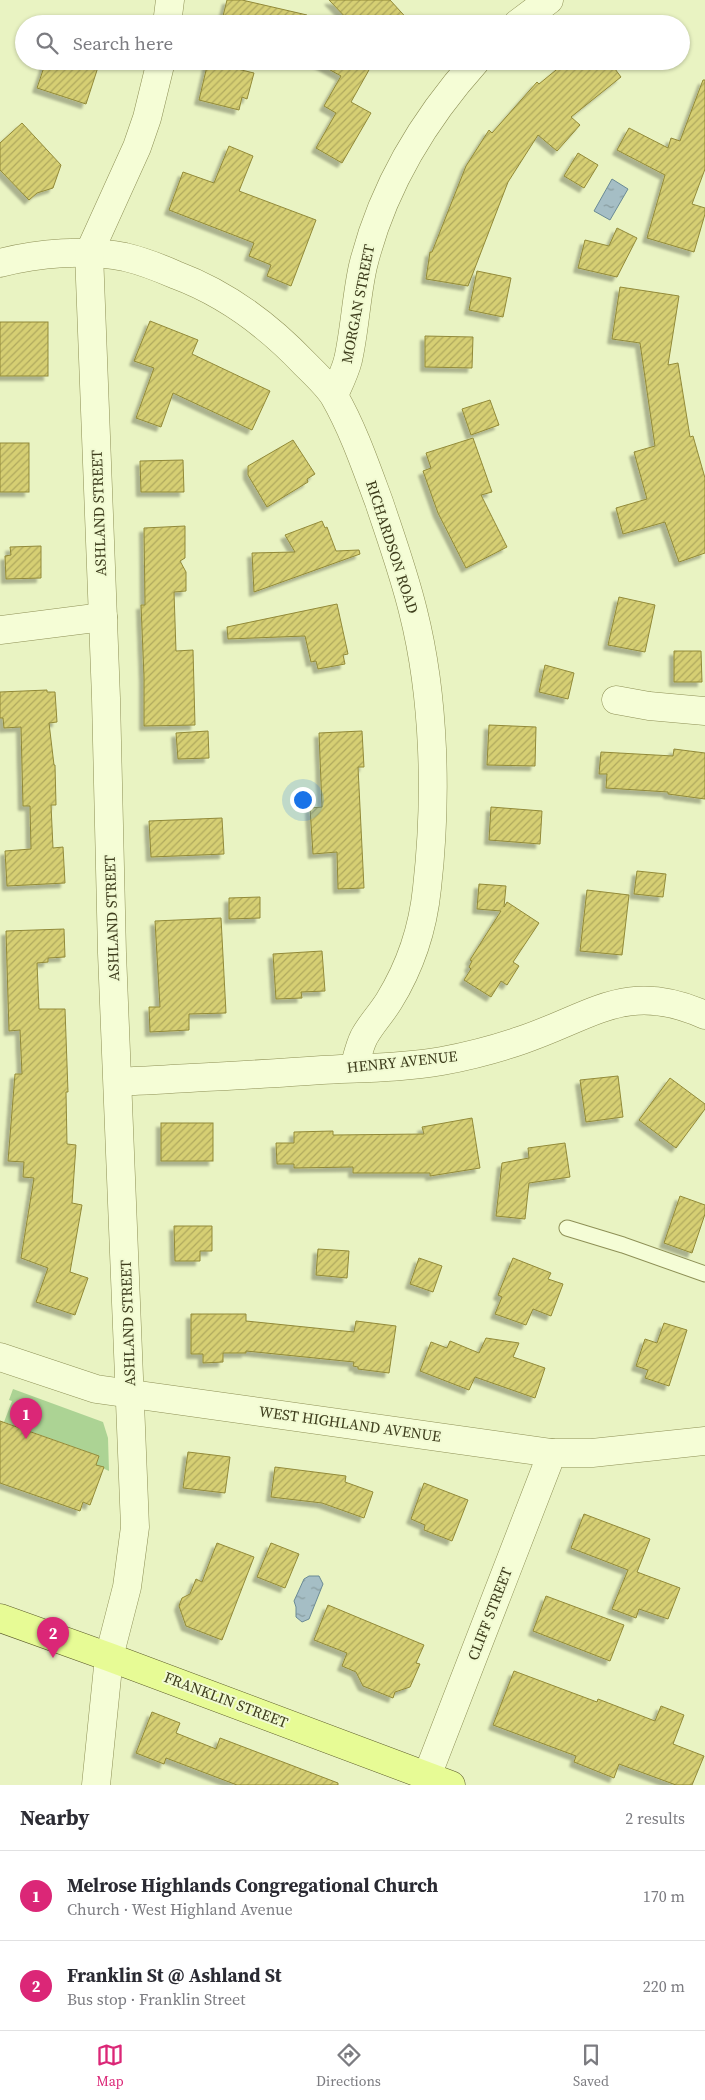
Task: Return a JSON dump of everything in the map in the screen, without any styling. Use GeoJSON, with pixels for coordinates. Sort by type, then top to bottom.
{"type":"FeatureCollection","features":[{"type":"Feature","properties":{"kind":"main road","name":"FRANKLIN STREET"},"geometry":{"type":"LineString","coordinates":[[0,1618],[439,1780]]}},
{"type":"Feature","properties":{"kind":"street"},"geometry":{"type":"LineString","coordinates":[[168,15],[170,0]]}},
{"type":"Feature","properties":{"kind":"street"},"geometry":{"type":"LineString","coordinates":[[529,15],[549,0]]}},
{"type":"Feature","properties":{"kind":"street","name":"ASHLAND STREET"},"geometry":{"type":"LineString","coordinates":[[96,1785],[109,1657],[128,1587],[134,1546],[135,1486],[112,953],[103,618],[89,253],[137,147],[147,118],[159,70]]}},
{"type":"Feature","properties":{"kind":"street","name":"MORGAN STREET"},"geometry":{"type":"LineString","coordinates":[[334,395],[348,361],[363,266],[383,205],[403,164],[426,127],[452,89],[468,70]]}},
{"type":"Feature","properties":{"kind":"street","name":"RICHARDSON ROAD"},"geometry":{"type":"LineString","coordinates":[[0,263],[49,255],[89,253],[125,257],[182,277],[220,295],[242,308],[281,339],[334,395],[360,452],[397,553],[420,644],[430,736],[431,840],[428,888],[413,952],[388,1002],[362,1040],[354,1068]]}},
{"type":"Feature","properties":{"kind":"street"},"geometry":{"type":"LineString","coordinates":[[0,630],[103,618]]}},
{"type":"Feature","properties":{"kind":"street"},"geometry":{"type":"LineString","coordinates":[[616,700],[649,706],[705,711]]}},
{"type":"Feature","properties":{"kind":"street","name":"HENRY AVENUE"},"geometry":{"type":"LineString","coordinates":[[118,1082],[440,1061],[484,1052],[523,1039],[593,1010],[620,1002],[650,1000],[666,1002],[705,1015]]}},
{"type":"Feature","properties":{"kind":"street","name":"WEST HIGHLAND AVENUE"},"geometry":{"type":"LineString","coordinates":[[0,1357],[88,1387],[552,1453],[586,1453],[705,1441]]}},
{"type":"Feature","properties":{"kind":"street","name":"CLIFF STREET"},"geometry":{"type":"LineString","coordinates":[[439,1780],[552,1453]]}},
{"type":"Feature","properties":{"kind":"lane"},"geometry":{"type":"LineString","coordinates":[[567,1228],[705,1274]]}},
{"type":"Feature","properties":{"kind":"green space"},"geometry":{"type":"Polygon","coordinates":[[[13,1389],[103,1422],[108,1438],[109,1471],[96,1465],[99,1456],[4,1422],[12,1401],[9,1400],[13,1389]]]}},
{"type":"Feature","properties":{"kind":"water"},"geometry":{"type":"Polygon","coordinates":[[[612,179],[628,189],[610,220],[594,211],[612,179]]]}},
{"type":"Feature","properties":{"kind":"water"},"geometry":{"type":"Polygon","coordinates":[[[309,1576],[319,1576],[323,1584],[309,1619],[302,1622],[296,1617],[294,1601],[304,1579],[309,1576]]]}},
{"type":"Feature","properties":{"kind":"building"},"geometry":{"type":"Polygon","coordinates":[[[227,0],[242,0],[307,15],[223,15],[227,0]]]}},
{"type":"Feature","properties":{"kind":"building"},"geometry":{"type":"Polygon","coordinates":[[[329,0],[390,0],[404,15],[343,15],[329,0]]]}},
{"type":"Feature","properties":{"kind":"building"},"geometry":{"type":"Polygon","coordinates":[[[43,70],[97,70],[86,104],[37,88],[43,70]]]}},
{"type":"Feature","properties":{"kind":"building"},"geometry":{"type":"Polygon","coordinates":[[[206,70],[241,70],[254,73],[247,99],[242,97],[239,110],[199,100],[206,70]]]}},
{"type":"Feature","properties":{"kind":"building"},"geometry":{"type":"Polygon","coordinates":[[[330,70],[369,70],[351,102],[371,113],[342,163],[316,148],[336,113],[324,106],[341,76],[330,70]]]}},
{"type":"Feature","properties":{"kind":"building"},"geometry":{"type":"Polygon","coordinates":[[[556,70],[616,70],[621,77],[571,117],[580,125],[557,151],[538,135],[508,182],[468,286],[426,279],[430,252],[432,252],[466,166],[489,130],[492,133],[537,82],[539,84],[556,70]]]}},
{"type":"Feature","properties":{"kind":"building"},"geometry":{"type":"Polygon","coordinates":[[[703,80],[705,80],[705,169],[692,204],[705,208],[705,214],[694,252],[647,238],[665,175],[617,150],[629,128],[668,148],[671,138],[680,141],[703,80]]]}},
{"type":"Feature","properties":{"kind":"building"},"geometry":{"type":"Polygon","coordinates":[[[22,123],[61,165],[53,188],[37,193],[29,200],[0,170],[0,143],[22,123]]]}},
{"type":"Feature","properties":{"kind":"building"},"geometry":{"type":"Polygon","coordinates":[[[229,146],[253,156],[239,191],[316,220],[291,286],[267,276],[271,265],[249,256],[254,243],[169,210],[183,172],[214,183],[229,146]]]}},
{"type":"Feature","properties":{"kind":"building"},"geometry":{"type":"Polygon","coordinates":[[[578,153],[598,165],[584,188],[564,176],[578,153]]]}},
{"type":"Feature","properties":{"kind":"building"},"geometry":{"type":"Polygon","coordinates":[[[617,228],[637,238],[617,277],[578,268],[585,240],[609,246],[617,228]]]}},
{"type":"Feature","properties":{"kind":"building"},"geometry":{"type":"Polygon","coordinates":[[[477,271],[511,278],[503,317],[469,310],[477,271]]]}},
{"type":"Feature","properties":{"kind":"building"},"geometry":{"type":"Polygon","coordinates":[[[620,287],[679,296],[668,365],[678,363],[690,437],[693,436],[705,478],[705,553],[679,562],[665,522],[623,534],[616,508],[647,499],[634,452],[655,446],[640,343],[612,339],[620,287]]]}},
{"type":"Feature","properties":{"kind":"building"},"geometry":{"type":"Polygon","coordinates":[[[150,321],[198,340],[192,354],[270,391],[252,430],[173,393],[161,427],[136,418],[154,368],[134,361],[150,321]]]}},
{"type":"Feature","properties":{"kind":"building"},"geometry":{"type":"Polygon","coordinates":[[[0,322],[48,322],[48,376],[0,376],[0,322]]]}},
{"type":"Feature","properties":{"kind":"building"},"geometry":{"type":"Polygon","coordinates":[[[425,336],[473,337],[472,368],[425,367],[425,336]]]}},
{"type":"Feature","properties":{"kind":"building"},"geometry":{"type":"Polygon","coordinates":[[[490,400],[499,425],[471,435],[462,409],[490,400]]]}},
{"type":"Feature","properties":{"kind":"building"},"geometry":{"type":"Polygon","coordinates":[[[473,438],[492,492],[481,495],[507,547],[466,568],[438,513],[423,471],[431,468],[426,453],[473,438]]]}},
{"type":"Feature","properties":{"kind":"building"},"geometry":{"type":"Polygon","coordinates":[[[293,440],[315,474],[307,479],[308,482],[267,507],[248,475],[248,466],[293,440]]]}},
{"type":"Feature","properties":{"kind":"building"},"geometry":{"type":"Polygon","coordinates":[[[0,443],[29,443],[29,492],[0,492],[0,443]]]}},
{"type":"Feature","properties":{"kind":"building"},"geometry":{"type":"Polygon","coordinates":[[[183,460],[184,492],[141,492],[140,461],[183,460]]]}},
{"type":"Feature","properties":{"kind":"building"},"geometry":{"type":"Polygon","coordinates":[[[322,521],[325,528],[327,527],[336,551],[359,550],[360,554],[254,592],[252,553],[295,552],[285,535],[322,521]]]}},
{"type":"Feature","properties":{"kind":"building"},"geometry":{"type":"Polygon","coordinates":[[[185,526],[185,558],[180,561],[186,572],[186,591],[174,592],[176,651],[193,650],[195,725],[144,726],[141,605],[145,605],[144,528],[185,526]]]}},
{"type":"Feature","properties":{"kind":"building"},"geometry":{"type":"Polygon","coordinates":[[[41,546],[41,578],[6,579],[5,556],[11,555],[10,547],[41,546]]]}},
{"type":"Feature","properties":{"kind":"building"},"geometry":{"type":"Polygon","coordinates":[[[619,597],[655,605],[645,652],[608,645],[619,597]]]}},
{"type":"Feature","properties":{"kind":"building"},"geometry":{"type":"Polygon","coordinates":[[[337,604],[348,654],[343,655],[345,664],[318,669],[316,661],[311,662],[305,636],[228,639],[227,627],[337,604]]]}},
{"type":"Feature","properties":{"kind":"building"},"geometry":{"type":"Polygon","coordinates":[[[674,651],[701,651],[702,682],[674,682],[674,651]]]}},
{"type":"Feature","properties":{"kind":"building"},"geometry":{"type":"Polygon","coordinates":[[[545,665],[574,673],[568,699],[539,692],[545,665]]]}},
{"type":"Feature","properties":{"kind":"building"},"geometry":{"type":"Polygon","coordinates":[[[47,690],[47,692],[55,692],[57,722],[49,723],[55,765],[56,805],[51,805],[53,848],[63,847],[65,883],[7,886],[5,851],[31,849],[30,806],[23,806],[21,727],[4,728],[3,718],[0,718],[0,692],[47,690]]]}},
{"type":"Feature","properties":{"kind":"building"},"geometry":{"type":"Polygon","coordinates":[[[489,725],[536,727],[535,766],[487,765],[489,725]]]}},
{"type":"Feature","properties":{"kind":"building"},"geometry":{"type":"Polygon","coordinates":[[[208,731],[209,758],[178,759],[176,733],[208,731]]]}},
{"type":"Feature","properties":{"kind":"building"},"geometry":{"type":"Polygon","coordinates":[[[362,731],[364,767],[358,767],[364,888],[338,889],[337,852],[313,854],[310,808],[322,807],[319,733],[362,731]]]}},
{"type":"Feature","properties":{"kind":"building"},"geometry":{"type":"Polygon","coordinates":[[[674,749],[705,753],[705,799],[668,794],[668,792],[606,788],[607,774],[599,774],[601,752],[673,756],[674,749]]]}},
{"type":"Feature","properties":{"kind":"building"},"geometry":{"type":"Polygon","coordinates":[[[491,807],[542,811],[540,844],[489,840],[491,807]]]}},
{"type":"Feature","properties":{"kind":"building"},"geometry":{"type":"Polygon","coordinates":[[[222,818],[224,854],[151,857],[149,821],[222,818]]]}},
{"type":"Feature","properties":{"kind":"building"},"geometry":{"type":"Polygon","coordinates":[[[637,871],[666,874],[663,897],[634,894],[637,871]]]}},
{"type":"Feature","properties":{"kind":"building"},"geometry":{"type":"Polygon","coordinates":[[[479,884],[506,886],[504,907],[507,902],[539,923],[513,962],[519,966],[507,985],[501,981],[491,997],[464,980],[471,969],[469,967],[472,961],[470,960],[501,911],[477,909],[479,884]]]}},
{"type":"Feature","properties":{"kind":"building"},"geometry":{"type":"Polygon","coordinates":[[[587,890],[629,895],[622,955],[580,951],[587,890]]]}},
{"type":"Feature","properties":{"kind":"building"},"geometry":{"type":"Polygon","coordinates":[[[260,897],[260,918],[229,919],[229,898],[260,897]]]}},
{"type":"Feature","properties":{"kind":"building"},"geometry":{"type":"Polygon","coordinates":[[[221,918],[226,1013],[189,1014],[189,1030],[150,1032],[149,1007],[160,1007],[155,921],[221,918]]]}},
{"type":"Feature","properties":{"kind":"building"},"geometry":{"type":"Polygon","coordinates":[[[64,929],[65,957],[48,958],[48,962],[37,963],[39,1009],[65,1009],[68,1092],[66,1092],[67,1144],[76,1145],[72,1203],[82,1205],[70,1272],[88,1278],[75,1315],[36,1302],[48,1268],[21,1258],[34,1178],[23,1177],[24,1162],[8,1161],[15,1074],[22,1074],[20,1030],[9,1031],[6,931],[64,929]]]}},
{"type":"Feature","properties":{"kind":"building"},"geometry":{"type":"Polygon","coordinates":[[[322,951],[325,991],[301,992],[302,998],[276,999],[273,954],[322,951]]]}},
{"type":"Feature","properties":{"kind":"building"},"geometry":{"type":"Polygon","coordinates":[[[618,1076],[623,1117],[586,1122],[580,1080],[618,1076]]]}},
{"type":"Feature","properties":{"kind":"building"},"geometry":{"type":"Polygon","coordinates":[[[670,1078],[705,1104],[705,1109],[676,1148],[639,1120],[670,1078]]]}},
{"type":"Feature","properties":{"kind":"building"},"geometry":{"type":"Polygon","coordinates":[[[472,1118],[480,1168],[430,1176],[430,1173],[353,1173],[353,1167],[294,1168],[294,1164],[277,1164],[276,1143],[294,1143],[294,1132],[333,1131],[333,1135],[424,1134],[422,1127],[472,1118]]]}},
{"type":"Feature","properties":{"kind":"building"},"geometry":{"type":"Polygon","coordinates":[[[161,1123],[213,1123],[213,1161],[161,1161],[161,1123]]]}},
{"type":"Feature","properties":{"kind":"building"},"geometry":{"type":"Polygon","coordinates":[[[565,1143],[570,1177],[529,1183],[525,1219],[496,1216],[502,1163],[529,1158],[528,1148],[565,1143]]]}},
{"type":"Feature","properties":{"kind":"building"},"geometry":{"type":"Polygon","coordinates":[[[680,1196],[705,1205],[705,1214],[692,1253],[664,1243],[680,1196]]]}},
{"type":"Feature","properties":{"kind":"building"},"geometry":{"type":"Polygon","coordinates":[[[174,1226],[212,1226],[212,1251],[200,1251],[200,1261],[175,1261],[174,1226]]]}},
{"type":"Feature","properties":{"kind":"building"},"geometry":{"type":"Polygon","coordinates":[[[318,1249],[349,1251],[347,1278],[316,1275],[318,1249]]]}},
{"type":"Feature","properties":{"kind":"building"},"geometry":{"type":"Polygon","coordinates":[[[419,1258],[442,1266],[433,1292],[410,1284],[419,1258]]]}},
{"type":"Feature","properties":{"kind":"building"},"geometry":{"type":"Polygon","coordinates":[[[513,1258],[551,1273],[548,1279],[563,1284],[551,1316],[533,1309],[526,1325],[495,1314],[502,1297],[498,1295],[513,1258]]]}},
{"type":"Feature","properties":{"kind":"building"},"geometry":{"type":"Polygon","coordinates":[[[191,1314],[246,1314],[246,1321],[354,1332],[356,1321],[396,1326],[389,1373],[358,1369],[358,1367],[353,1366],[354,1362],[246,1351],[246,1353],[223,1353],[223,1362],[203,1363],[203,1354],[191,1354],[191,1314]]]}},
{"type":"Feature","properties":{"kind":"building"},"geometry":{"type":"Polygon","coordinates":[[[664,1323],[687,1330],[669,1386],[645,1378],[648,1370],[636,1366],[645,1339],[657,1343],[664,1323]]]}},
{"type":"Feature","properties":{"kind":"building"},"geometry":{"type":"Polygon","coordinates":[[[486,1338],[519,1343],[513,1357],[545,1368],[535,1398],[475,1377],[469,1390],[420,1371],[431,1342],[447,1348],[450,1341],[479,1353],[486,1338]]]}},
{"type":"Feature","properties":{"kind":"building"},"geometry":{"type":"Polygon","coordinates":[[[0,1421],[99,1456],[96,1465],[104,1467],[90,1505],[83,1502],[80,1511],[0,1483],[0,1421]]]}},
{"type":"Feature","properties":{"kind":"building"},"geometry":{"type":"Polygon","coordinates":[[[188,1452],[230,1457],[225,1493],[183,1488],[188,1452]]]}},
{"type":"Feature","properties":{"kind":"building"},"geometry":{"type":"Polygon","coordinates":[[[275,1467],[346,1476],[345,1482],[373,1492],[364,1518],[322,1503],[271,1497],[275,1467]]]}},
{"type":"Feature","properties":{"kind":"building"},"geometry":{"type":"Polygon","coordinates":[[[424,1483],[468,1500],[452,1541],[424,1530],[425,1525],[411,1519],[424,1483]]]}},
{"type":"Feature","properties":{"kind":"building"},"geometry":{"type":"Polygon","coordinates":[[[584,1514],[650,1539],[637,1572],[680,1588],[668,1619],[639,1609],[636,1618],[612,1609],[628,1570],[571,1548],[584,1514]]]}},
{"type":"Feature","properties":{"kind":"building"},"geometry":{"type":"Polygon","coordinates":[[[217,1543],[254,1557],[222,1640],[186,1626],[179,1606],[182,1598],[190,1594],[196,1579],[202,1582],[217,1543]]]}},
{"type":"Feature","properties":{"kind":"building"},"geometry":{"type":"Polygon","coordinates":[[[271,1543],[299,1554],[285,1588],[257,1577],[271,1543]]]}},
{"type":"Feature","properties":{"kind":"building"},"geometry":{"type":"Polygon","coordinates":[[[546,1596],[624,1625],[610,1661],[533,1631],[546,1596]]]}},
{"type":"Feature","properties":{"kind":"building"},"geometry":{"type":"Polygon","coordinates":[[[328,1605],[424,1645],[416,1663],[420,1664],[410,1687],[395,1692],[393,1698],[363,1686],[356,1672],[342,1666],[347,1653],[314,1640],[328,1605]]]}},
{"type":"Feature","properties":{"kind":"building"},"geometry":{"type":"Polygon","coordinates":[[[514,1671],[597,1702],[598,1699],[655,1721],[661,1706],[684,1715],[673,1744],[704,1756],[692,1785],[676,1785],[619,1764],[614,1778],[574,1762],[576,1756],[493,1725],[514,1671]]]}},
{"type":"Feature","properties":{"kind":"building"},"geometry":{"type":"Polygon","coordinates":[[[152,1712],[180,1723],[176,1733],[216,1749],[220,1738],[338,1783],[338,1785],[237,1785],[166,1758],[164,1764],[136,1753],[152,1712]]]}},
{"type":"Feature","properties":{"kind":"place","name":"Melrose Highlands Congregational Church"},"geometry":{"type":"Point","coordinates":[26,1439]}},
{"type":"Feature","properties":{"kind":"place","name":"Franklin St @ Ashland St"},"geometry":{"type":"Point","coordinates":[53,1658]}}]}
